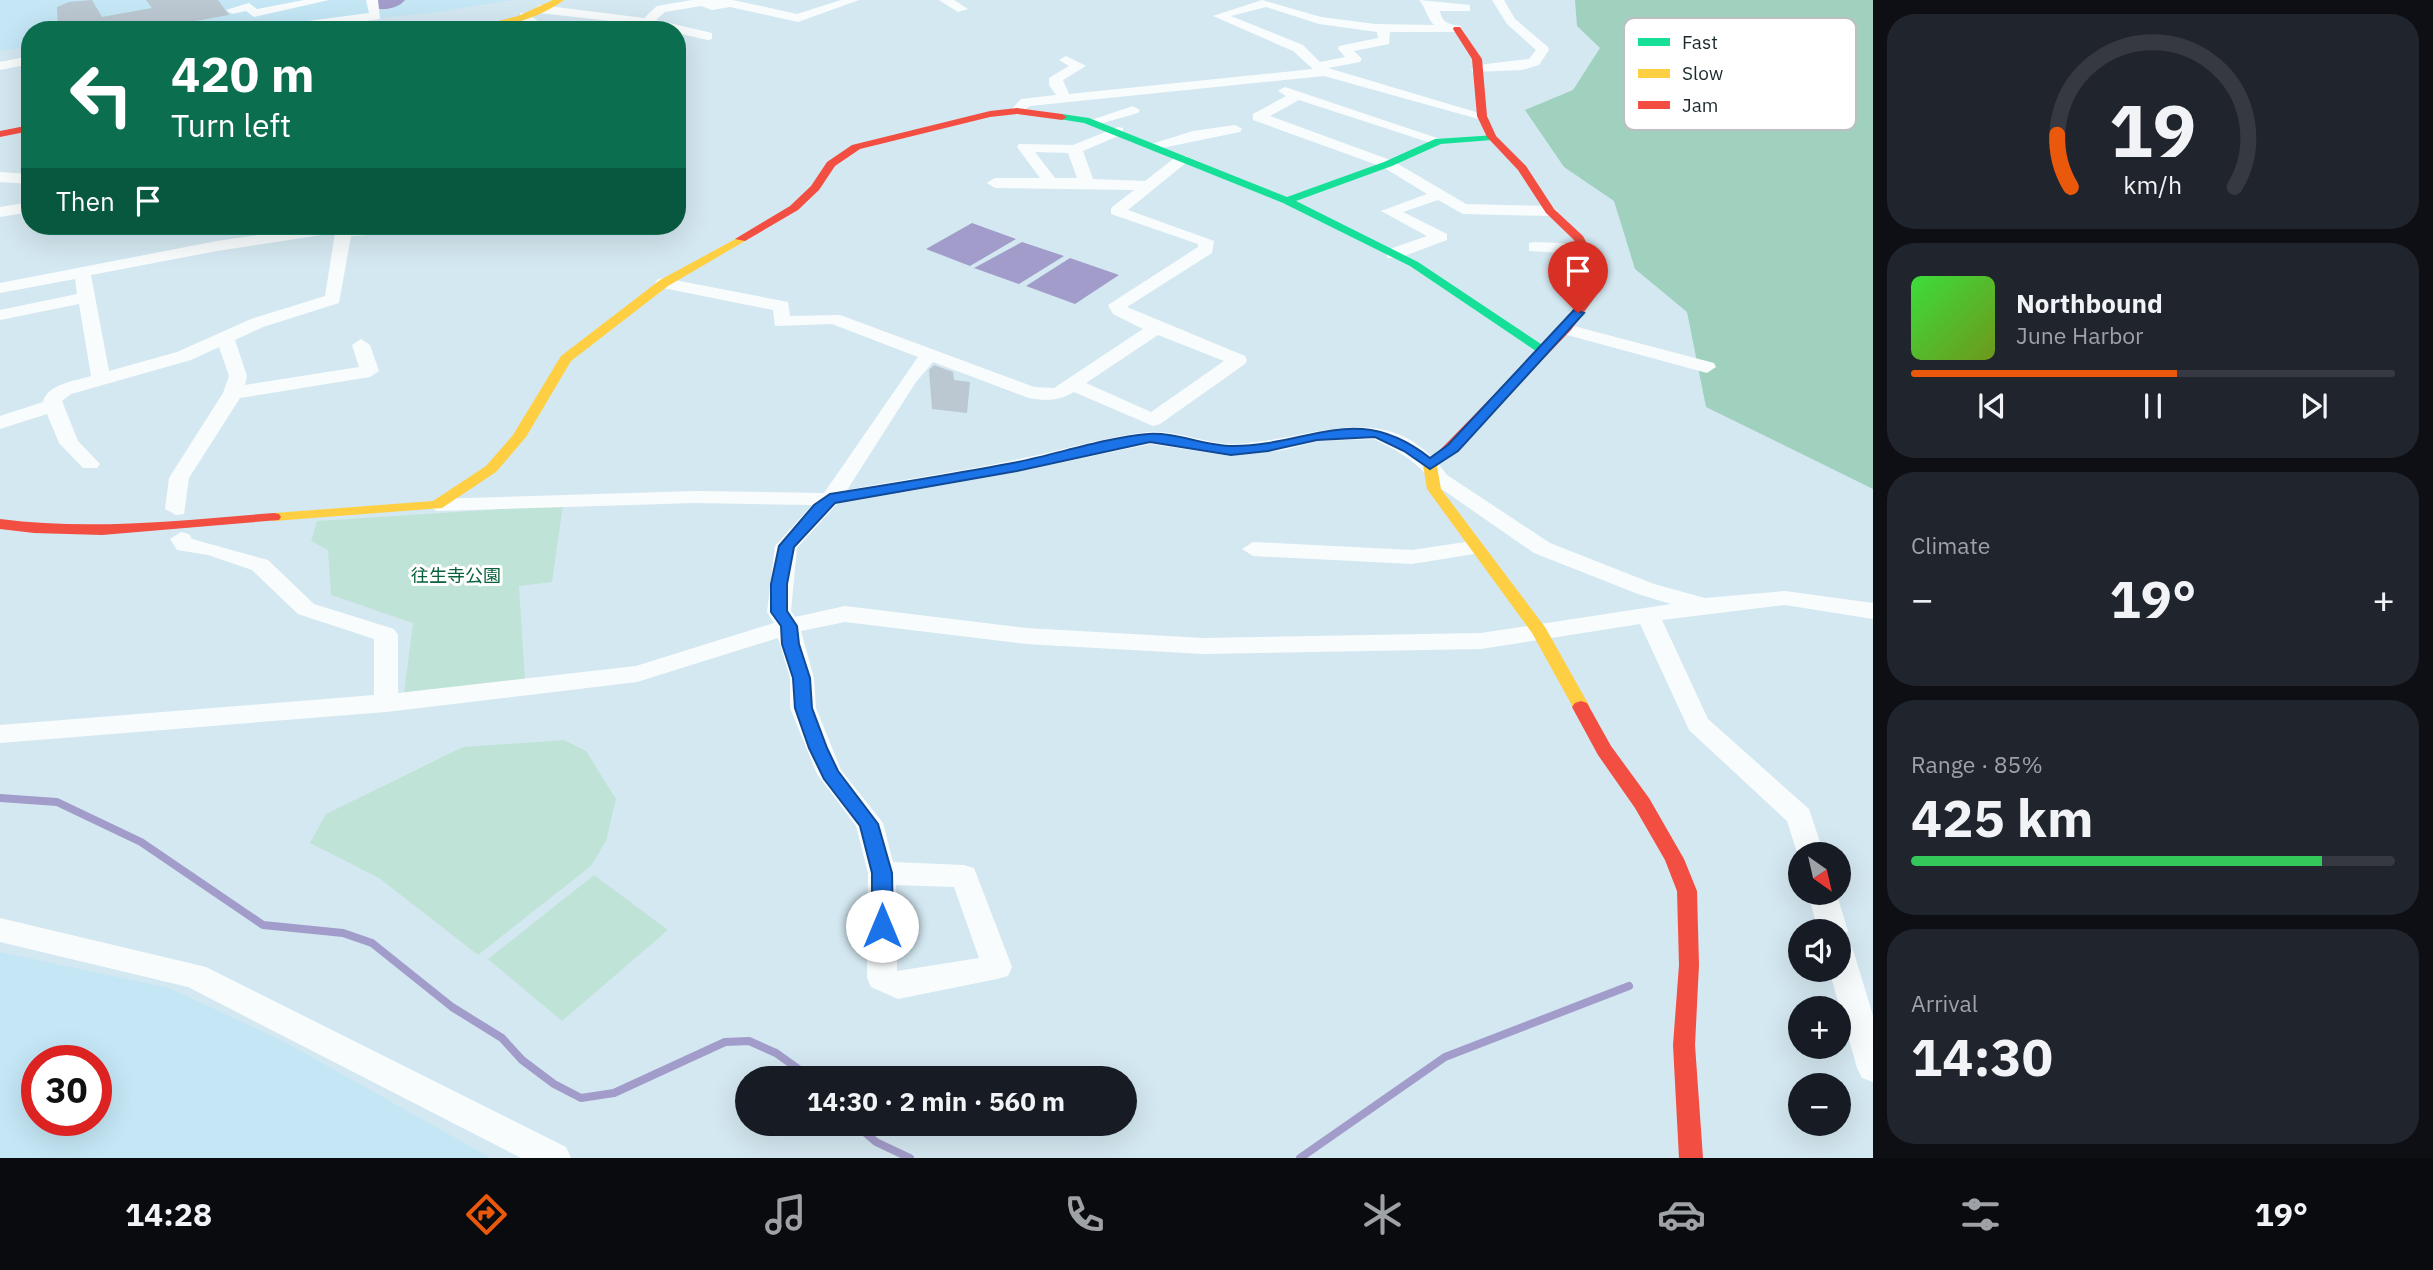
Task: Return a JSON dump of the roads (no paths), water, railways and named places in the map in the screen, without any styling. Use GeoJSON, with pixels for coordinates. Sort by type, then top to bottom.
{"type":"FeatureCollection","features":[{"type":"Feature","properties":{"kind":"street"},"geometry":{"type":"LineString","coordinates":[[232,10],[249,7],[254,13],[323,0]]}},
{"type":"Feature","properties":{"kind":"street"},"geometry":{"type":"LineString","coordinates":[[372,0],[380,21]]}},
{"type":"Feature","properties":{"kind":"street"},"geometry":{"type":"LineString","coordinates":[[504,21],[524,16],[560,0]]}},
{"type":"Feature","properties":{"kind":"street"},"geometry":{"type":"LineString","coordinates":[[648,21],[661,9],[700,1],[712,6],[730,4],[798,18],[853,0]]}},
{"type":"Feature","properties":{"kind":"street"},"geometry":{"type":"LineString","coordinates":[[945,0],[961,9]]}},
{"type":"Feature","properties":{"kind":"street"},"geometry":{"type":"LineString","coordinates":[[1286,0],[1219,16],[1281,39],[1298,48],[1321,69],[1482,116]]}},
{"type":"Feature","properties":{"kind":"street"},"geometry":{"type":"LineString","coordinates":[[1478,69],[1517,67],[1534,62],[1543,50],[1532,37],[1507,21],[1498,0]]}},
{"type":"Feature","properties":{"kind":"street"},"geometry":{"type":"LineString","coordinates":[[1266,3],[1319,20],[1383,28],[1452,29]]}},
{"type":"Feature","properties":{"kind":"street"},"geometry":{"type":"LineString","coordinates":[[1430,465],[1453,448],[1566,329],[1592,293],[1596,272],[1579,238],[1550,211],[1522,168],[1492,137],[1482,116],[1477,59],[1452,29],[1434,19],[1429,4],[1466,8]]}},
{"type":"Feature","properties":{"kind":"street"},"geometry":{"type":"LineString","coordinates":[[540,9],[613,21]]}},
{"type":"Feature","properties":{"kind":"street"},"geometry":{"type":"LineString","coordinates":[[337,21],[376,16]]}},
{"type":"Feature","properties":{"kind":"street"},"geometry":{"type":"LineString","coordinates":[[524,16],[530,21]]}},
{"type":"Feature","properties":{"kind":"street"},"geometry":{"type":"LineString","coordinates":[[1017,111],[1018,107],[1026,102],[1255,81],[1321,69],[1355,59],[1344,49],[1385,41],[1383,28]]}},
{"type":"Feature","properties":{"kind":"street"},"geometry":{"type":"LineString","coordinates":[[686,33],[708,36]]}},
{"type":"Feature","properties":{"kind":"street"},"geometry":{"type":"LineString","coordinates":[[1065,98],[1056,85],[1056,78],[1079,66],[1066,60]]}},
{"type":"Feature","properties":{"kind":"street"},"geometry":{"type":"LineString","coordinates":[[0,65],[21,62]]}},
{"type":"Feature","properties":{"kind":"street"},"geometry":{"type":"LineString","coordinates":[[1255,81],[1439,141]]}},
{"type":"Feature","properties":{"kind":"street"},"geometry":{"type":"LineString","coordinates":[[1298,95],[1258,117],[1388,164],[1463,209],[1550,211]]}},
{"type":"Feature","properties":{"kind":"street"},"geometry":{"type":"LineString","coordinates":[[1092,122],[1133,110]]}},
{"type":"Feature","properties":{"kind":"street"},"geometry":{"type":"LineString","coordinates":[[437,505],[491,469],[519,437],[566,359],[664,283],[794,208],[815,188],[831,164],[856,147],[895,134],[970,117],[1017,111],[1092,122],[1118,131],[1287,201],[1393,254],[1544,350]]}},
{"type":"Feature","properties":{"kind":"street"},"geometry":{"type":"LineString","coordinates":[[1152,146],[1193,135],[1235,129]]}},
{"type":"Feature","properties":{"kind":"street"},"geometry":{"type":"LineString","coordinates":[[0,134],[21,130]]}},
{"type":"Feature","properties":{"kind":"street"},"geometry":{"type":"LineString","coordinates":[[1051,185],[1043,169],[1038,168],[1024,147],[1075,149],[1118,131]]}},
{"type":"Feature","properties":{"kind":"street"},"geometry":{"type":"LineString","coordinates":[[1287,201],[1388,164],[1439,141],[1492,137]]}},
{"type":"Feature","properties":{"kind":"street"},"geometry":{"type":"LineString","coordinates":[[1075,149],[1076,160],[1087,183]]}},
{"type":"Feature","properties":{"kind":"street"},"geometry":{"type":"LineString","coordinates":[[1072,384],[1153,420],[1238,360],[1156,328],[1119,310],[1117,305],[1206,249],[1206,241],[1117,211],[1182,159]]}},
{"type":"Feature","properties":{"kind":"street"},"geometry":{"type":"LineString","coordinates":[[0,177],[21,178]]}},
{"type":"Feature","properties":{"kind":"street"},"geometry":{"type":"LineString","coordinates":[[995,183],[1148,186]]}},
{"type":"Feature","properties":{"kind":"street"},"geometry":{"type":"LineString","coordinates":[[1393,254],[1441,237],[1390,211],[1439,195]]}},
{"type":"Feature","properties":{"kind":"street"},"geometry":{"type":"LineString","coordinates":[[0,212],[21,208]]}},
{"type":"Feature","properties":{"kind":"street"},"geometry":{"type":"LineString","coordinates":[[217,247],[218,235]]}},
{"type":"Feature","properties":{"kind":"street"},"geometry":{"type":"LineString","coordinates":[[0,288],[217,247],[297,235]]}},
{"type":"Feature","properties":{"kind":"street"},"geometry":{"type":"LineString","coordinates":[[90,464],[69,443],[52,399],[64,390],[184,356],[225,337],[333,299],[343,235]]}},
{"type":"Feature","properties":{"kind":"street"},"geometry":{"type":"LineString","coordinates":[[1534,246],[1584,248]]}},
{"type":"Feature","properties":{"kind":"street"},"geometry":{"type":"LineString","coordinates":[[82,272],[102,379]]}},
{"type":"Feature","properties":{"kind":"street"},"geometry":{"type":"LineString","coordinates":[[664,283],[782,306],[781,322],[834,318],[1029,392],[1045,395],[1059,393],[1156,328]]}},
{"type":"Feature","properties":{"kind":"street"},"geometry":{"type":"LineString","coordinates":[[0,315],[85,298]]}},
{"type":"Feature","properties":{"kind":"street"},"geometry":{"type":"LineString","coordinates":[[1566,329],[1707,367]]}},
{"type":"Feature","properties":{"kind":"street"},"geometry":{"type":"LineString","coordinates":[[176,509],[178,478],[233,393],[238,376],[225,337]]}},
{"type":"Feature","properties":{"kind":"street"},"geometry":{"type":"LineString","coordinates":[[233,393],[370,371],[361,345]]}},
{"type":"Feature","properties":{"kind":"street"},"geometry":{"type":"LineString","coordinates":[[882,873],[964,876],[997,967],[898,986],[882,978],[882,873],[869,824],[830,774],[818,748],[803,708],[802,678],[790,644],[789,626],[779,612],[779,584],[786,546],[830,499],[909,379],[931,353]]}},
{"type":"Feature","properties":{"kind":"street"},"geometry":{"type":"LineString","coordinates":[[0,422],[53,405]]}},
{"type":"Feature","properties":{"kind":"street"},"geometry":{"type":"LineString","coordinates":[[0,524],[35,530],[108,529],[437,505],[695,497],[830,499],[1017,466],[1150,438],[1231,450],[1284,444],[1317,435],[1377,433],[1409,448],[1430,465],[1440,479],[1542,548],[1646,589],[1704,606]]}},
{"type":"Feature","properties":{"kind":"street"},"geometry":{"type":"LineString","coordinates":[[1430,465],[1434,489],[1472,548],[1539,631],[1604,750],[1642,803],[1674,859],[1688,891],[1689,965],[1684,1045],[1691,1158]]}},
{"type":"Feature","properties":{"kind":"street"},"geometry":{"type":"LineString","coordinates":[[181,540],[185,545],[211,549],[260,565],[306,609],[386,635],[386,704]]}},
{"type":"Feature","properties":{"kind":"street"},"geometry":{"type":"LineString","coordinates":[[1254,549],[1412,557],[1472,548]]}},
{"type":"Feature","properties":{"kind":"street"},"geometry":{"type":"LineString","coordinates":[[0,734],[386,704],[637,674],[789,626],[845,614],[1026,636],[1203,646],[1481,641],[1704,606],[1785,598],[1873,611]]}},
{"type":"Feature","properties":{"kind":"street"},"geometry":{"type":"LineString","coordinates":[[1648,615],[1699,724],[1799,816],[1807,842]]}},
{"type":"Feature","properties":{"kind":"street"},"geometry":{"type":"LineString","coordinates":[[0,930],[195,976],[554,1158]]}},
{"type":"Feature","properties":{"kind":"street"},"geometry":{"type":"LineString","coordinates":[[1848,982],[1873,1068]]}},
{"type":"Feature","properties":{"kind":"waterway"},"geometry":{"type":"LineString","coordinates":[[382,4],[395,0]]}},
{"type":"Feature","properties":{"kind":"waterway"},"geometry":{"type":"LineString","coordinates":[[0,798],[57,802],[141,842],[263,925],[343,933],[372,943],[452,1007],[502,1038],[522,1060],[554,1084],[581,1098],[614,1093],[725,1042],[749,1041],[776,1053],[794,1066]]}},
{"type":"Feature","properties":{"kind":"waterway"},"geometry":{"type":"LineString","coordinates":[[1300,1158],[1445,1057],[1629,986]]}},
{"type":"Feature","properties":{"kind":"waterway"},"geometry":{"type":"LineString","coordinates":[[869,1136],[910,1158]]}},
{"type":"Feature","properties":{"kind":"park label","name":"往生寺公園"},"geometry":{"type":"Point","coordinates":[456,576]}}]}
